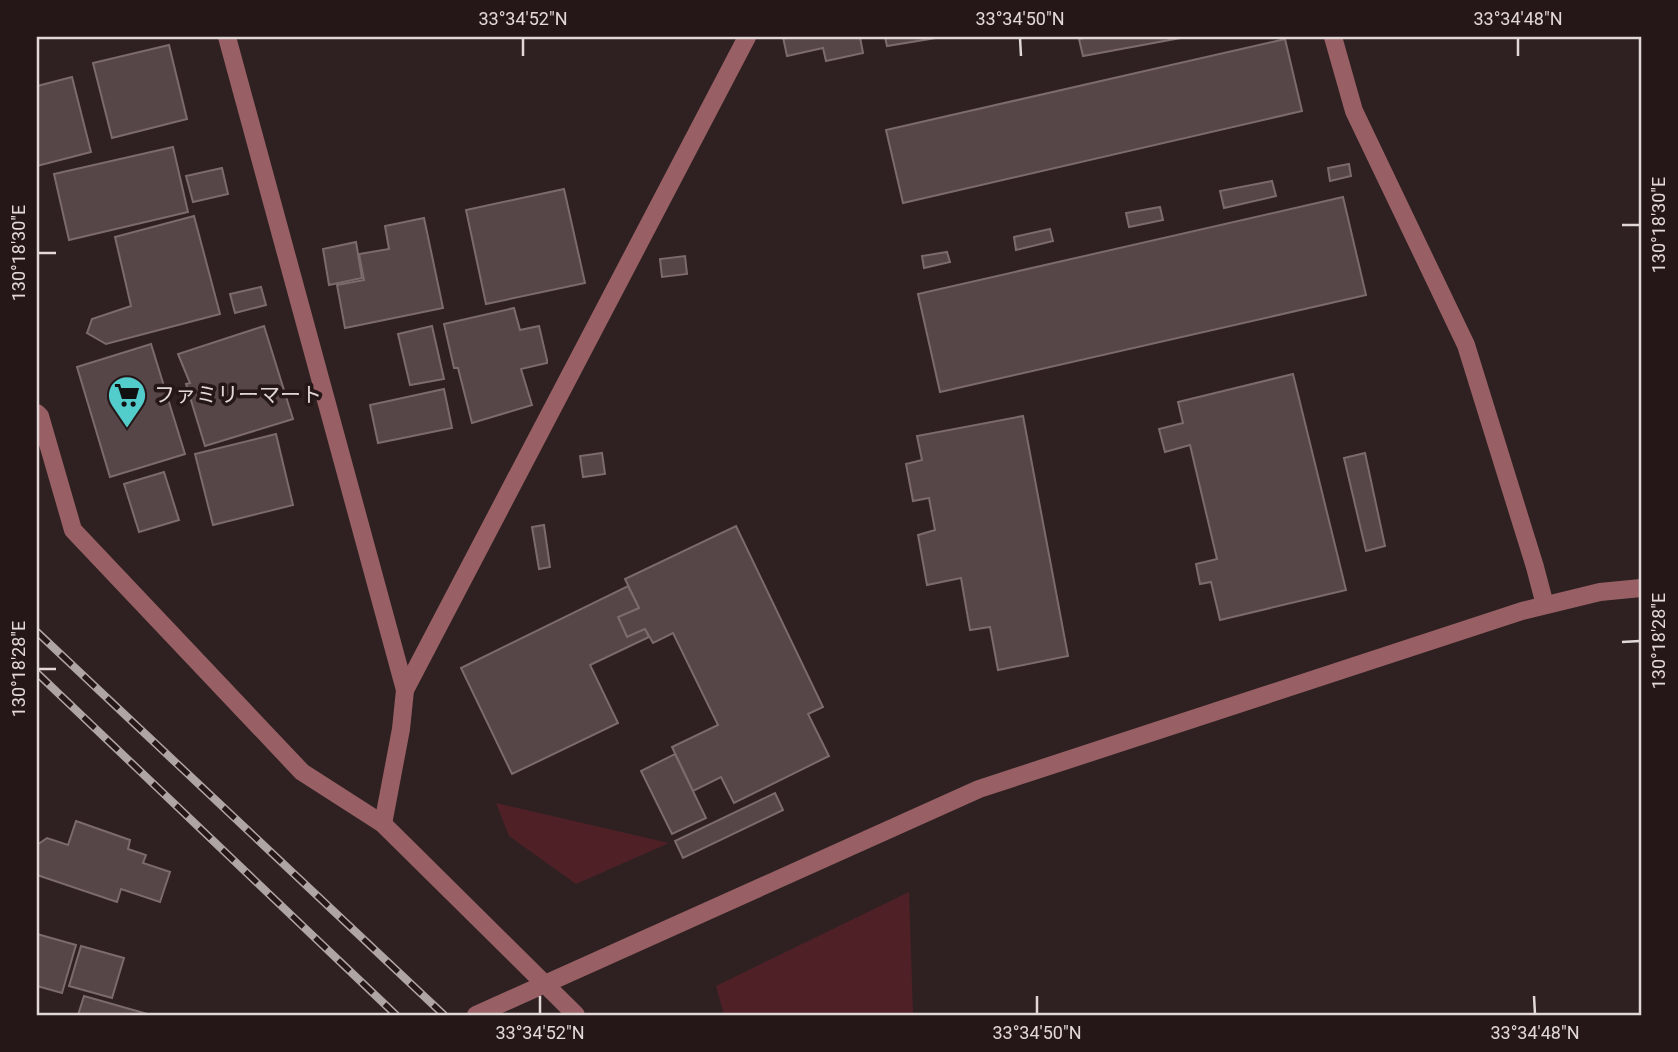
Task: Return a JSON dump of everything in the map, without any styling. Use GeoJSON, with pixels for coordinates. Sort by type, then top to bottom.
{"type":"FeatureCollection","features":[{"type":"Feature","properties":{"kind":"street"},"geometry":{"type":"LineString","coordinates":[[227,37],[405,690],[401,729],[383,824]]}},
{"type":"Feature","properties":{"kind":"street"},"geometry":{"type":"LineString","coordinates":[[405,690],[747,37]]}},
{"type":"Feature","properties":{"kind":"street"},"geometry":{"type":"LineString","coordinates":[[1333,37],[1354,111],[1466,345],[1545,605]]}},
{"type":"Feature","properties":{"kind":"street"},"geometry":{"type":"LineString","coordinates":[[37,413],[73,530],[302,772],[383,824],[576,1015]]}},
{"type":"Feature","properties":{"kind":"street"},"geometry":{"type":"LineString","coordinates":[[476,1015],[979,789],[1545,605],[1600,592],[1641,588]]}},
{"type":"Feature","properties":{"kind":"shaded area"},"geometry":{"type":"Polygon","coordinates":[[[496,803],[669,843],[576,884],[509,836],[496,803]]]}},
{"type":"Feature","properties":{"kind":"shaded area"},"geometry":{"type":"Polygon","coordinates":[[[909,892],[913,1015],[724,1015],[716,986],[909,892]]]}},
{"type":"Feature","properties":{"kind":"building"},"geometry":{"type":"Polygon","coordinates":[[[783,37],[860,37],[863,53],[826,61],[823,48],[787,56],[783,37]]]}},
{"type":"Feature","properties":{"kind":"building"},"geometry":{"type":"Polygon","coordinates":[[[885,37],[942,37],[887,46],[885,37]]]}},
{"type":"Feature","properties":{"kind":"building"},"geometry":{"type":"Polygon","coordinates":[[[1186,37],[1083,56],[1079,39],[1186,37]]]}},
{"type":"Feature","properties":{"kind":"building"},"geometry":{"type":"Polygon","coordinates":[[[1285,39],[1302,111],[903,203],[886,130],[1285,39]]]}},
{"type":"Feature","properties":{"kind":"building"},"geometry":{"type":"Polygon","coordinates":[[[169,45],[187,119],[112,138],[93,63],[169,45]]]}},
{"type":"Feature","properties":{"kind":"building"},"geometry":{"type":"Polygon","coordinates":[[[72,77],[91,152],[37,166],[37,86],[72,77]]]}},
{"type":"Feature","properties":{"kind":"building"},"geometry":{"type":"Polygon","coordinates":[[[173,147],[188,212],[69,240],[54,174],[173,147]]]}},
{"type":"Feature","properties":{"kind":"building"},"geometry":{"type":"Polygon","coordinates":[[[1349,164],[1351,176],[1330,181],[1328,168],[1349,164]]]}},
{"type":"Feature","properties":{"kind":"building"},"geometry":{"type":"Polygon","coordinates":[[[222,168],[228,194],[193,202],[186,176],[222,168]]]}},
{"type":"Feature","properties":{"kind":"building"},"geometry":{"type":"Polygon","coordinates":[[[1272,181],[1276,196],[1224,208],[1220,191],[1272,181]]]}},
{"type":"Feature","properties":{"kind":"building"},"geometry":{"type":"Polygon","coordinates":[[[564,189],[585,283],[486,304],[466,210],[564,189]]]}},
{"type":"Feature","properties":{"kind":"building"},"geometry":{"type":"Polygon","coordinates":[[[1343,197],[1366,295],[940,392],[918,294],[1343,197]]]}},
{"type":"Feature","properties":{"kind":"building"},"geometry":{"type":"Polygon","coordinates":[[[1160,207],[1163,220],[1129,227],[1126,213],[1160,207]]]}},
{"type":"Feature","properties":{"kind":"building"},"geometry":{"type":"Polygon","coordinates":[[[194,216],[220,314],[106,344],[87,333],[92,319],[131,306],[115,237],[194,216]]]}},
{"type":"Feature","properties":{"kind":"building"},"geometry":{"type":"Polygon","coordinates":[[[424,218],[443,308],[345,328],[337,285],[364,280],[359,254],[389,249],[385,226],[424,218]]]}},
{"type":"Feature","properties":{"kind":"building"},"geometry":{"type":"Polygon","coordinates":[[[1050,229],[1053,241],[1016,250],[1014,237],[1050,229]]]}},
{"type":"Feature","properties":{"kind":"building"},"geometry":{"type":"Polygon","coordinates":[[[356,242],[362,278],[329,285],[323,249],[356,242]]]}},
{"type":"Feature","properties":{"kind":"building"},"geometry":{"type":"Polygon","coordinates":[[[947,252],[950,262],[924,268],[922,256],[947,252]]]}},
{"type":"Feature","properties":{"kind":"building"},"geometry":{"type":"Polygon","coordinates":[[[685,256],[687,274],[662,277],[660,259],[685,256]]]}},
{"type":"Feature","properties":{"kind":"building"},"geometry":{"type":"Polygon","coordinates":[[[261,287],[266,305],[235,313],[230,294],[261,287]]]}},
{"type":"Feature","properties":{"kind":"building"},"geometry":{"type":"Polygon","coordinates":[[[514,308],[520,330],[539,326],[547,360],[547,363],[521,369],[532,405],[472,423],[458,368],[454,368],[444,324],[514,308]]]}},
{"type":"Feature","properties":{"kind":"building"},"geometry":{"type":"Polygon","coordinates":[[[264,326],[293,419],[205,446],[186,384],[190,383],[178,354],[264,326]]]}},
{"type":"Feature","properties":{"kind":"building"},"geometry":{"type":"Polygon","coordinates":[[[432,326],[444,379],[410,385],[398,334],[432,326]]]}},
{"type":"Feature","properties":{"kind":"building"},"geometry":{"type":"Polygon","coordinates":[[[151,344],[185,454],[110,477],[77,367],[151,344]]]}},
{"type":"Feature","properties":{"kind":"building"},"geometry":{"type":"Polygon","coordinates":[[[1293,374],[1346,590],[1220,620],[1211,582],[1200,584],[1196,564],[1217,559],[1190,445],[1165,452],[1159,429],[1183,423],[1178,402],[1293,374]]]}},
{"type":"Feature","properties":{"kind":"building"},"geometry":{"type":"Polygon","coordinates":[[[444,389],[452,428],[378,443],[370,405],[444,389]]]}},
{"type":"Feature","properties":{"kind":"building"},"geometry":{"type":"Polygon","coordinates":[[[1023,416],[1068,656],[998,670],[990,627],[970,630],[961,578],[927,585],[918,535],[935,530],[929,498],[913,501],[906,464],[922,460],[917,436],[1023,416]]]}},
{"type":"Feature","properties":{"kind":"building"},"geometry":{"type":"Polygon","coordinates":[[[276,434],[293,505],[213,525],[195,454],[276,434]]]}},
{"type":"Feature","properties":{"kind":"building"},"geometry":{"type":"Polygon","coordinates":[[[602,453],[605,474],[583,477],[580,456],[602,453]]]}},
{"type":"Feature","properties":{"kind":"building"},"geometry":{"type":"Polygon","coordinates":[[[1365,453],[1385,546],[1366,551],[1344,458],[1365,453]]]}},
{"type":"Feature","properties":{"kind":"building"},"geometry":{"type":"Polygon","coordinates":[[[164,472],[179,520],[139,532],[124,484],[164,472]]]}},
{"type":"Feature","properties":{"kind":"building"},"geometry":{"type":"Polygon","coordinates":[[[544,525],[550,567],[539,569],[532,527],[544,525]]]}},
{"type":"Feature","properties":{"kind":"building"},"geometry":{"type":"Polygon","coordinates":[[[736,526],[823,707],[808,714],[829,756],[734,803],[721,777],[693,791],[672,747],[718,725],[673,633],[653,643],[645,629],[627,637],[618,617],[639,608],[625,579],[736,526]]]}},
{"type":"Feature","properties":{"kind":"building"},"geometry":{"type":"Polygon","coordinates":[[[628,586],[639,608],[618,617],[627,637],[645,629],[649,637],[590,665],[618,723],[512,774],[461,668],[628,586]]]}},
{"type":"Feature","properties":{"kind":"building"},"geometry":{"type":"Polygon","coordinates":[[[675,754],[706,818],[672,834],[641,771],[675,754]]]}},
{"type":"Feature","properties":{"kind":"building"},"geometry":{"type":"Polygon","coordinates":[[[775,793],[783,810],[683,858],[675,841],[775,793]]]}},
{"type":"Feature","properties":{"kind":"building"},"geometry":{"type":"Polygon","coordinates":[[[76,821],[130,840],[128,849],[146,855],[143,863],[170,872],[160,902],[121,889],[117,902],[37,875],[37,845],[47,838],[68,845],[76,821]]]}},
{"type":"Feature","properties":{"kind":"building"},"geometry":{"type":"Polygon","coordinates":[[[37,934],[76,945],[62,993],[37,986],[37,934]]]}},
{"type":"Feature","properties":{"kind":"building"},"geometry":{"type":"Polygon","coordinates":[[[81,946],[124,958],[112,998],[69,986],[81,946]]]}},
{"type":"Feature","properties":{"kind":"building"},"geometry":{"type":"Polygon","coordinates":[[[84,996],[151,1015],[78,1015],[84,996]]]}},
{"type":"Feature","properties":{"kind":"railway"},"geometry":{"type":"LineString","coordinates":[[37,632],[444,1015]]}},
{"type":"Feature","properties":{"kind":"railway"},"geometry":{"type":"LineString","coordinates":[[37,673],[396,1015]]}},
{"type":"Feature","properties":{"kind":"place","name":"ファミリーマート"},"geometry":{"type":"Point","coordinates":[127,429]}}]}
